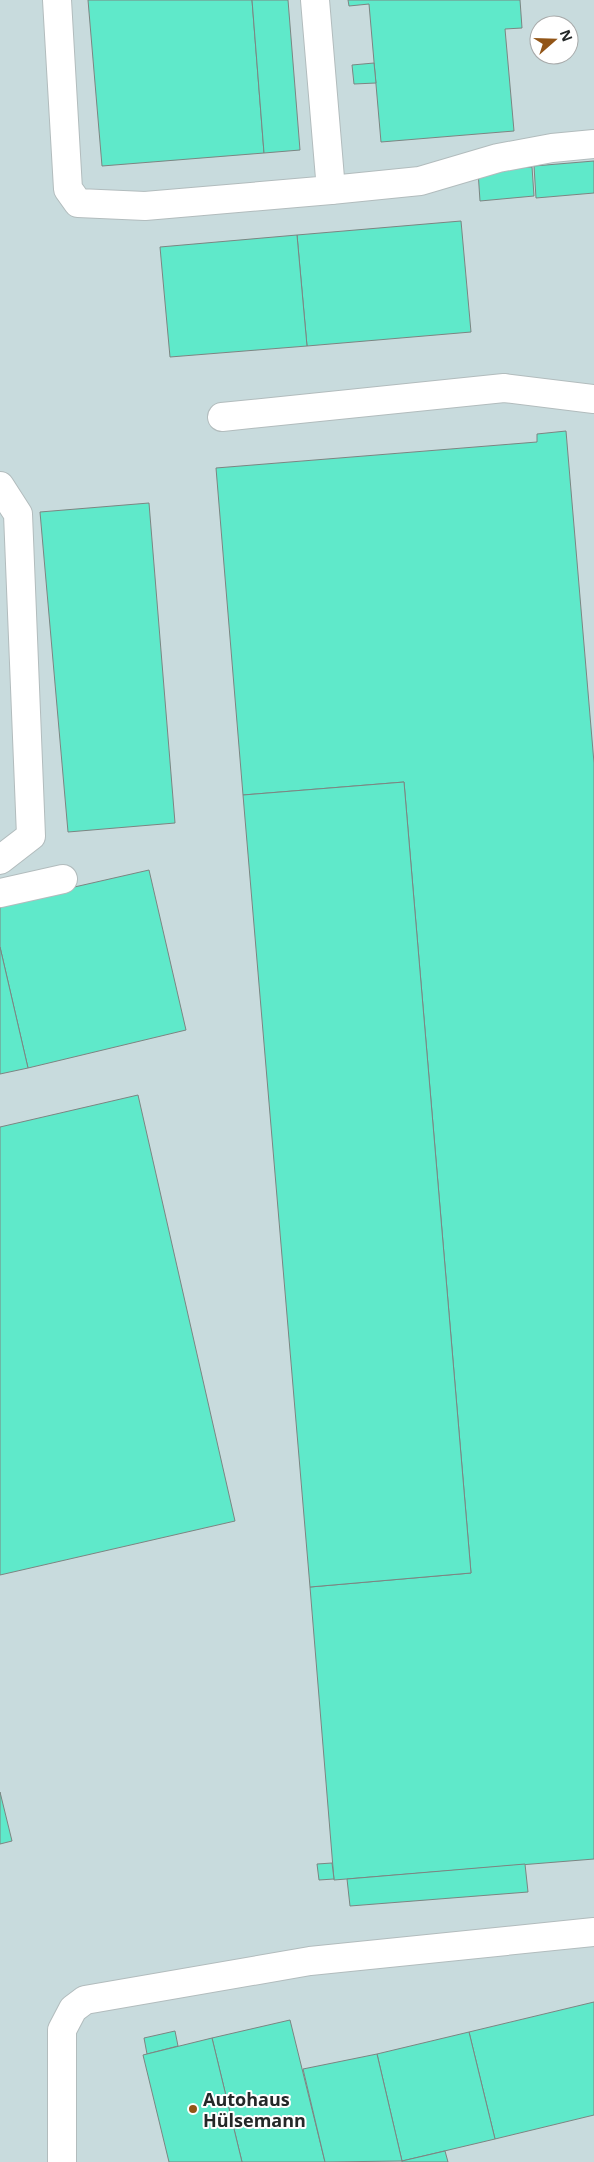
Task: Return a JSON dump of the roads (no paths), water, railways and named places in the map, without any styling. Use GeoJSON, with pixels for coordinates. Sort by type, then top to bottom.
{"type":"FeatureCollection","features":[{"type":"Feature","properties":{"kind":"lane"},"geometry":{"type":"LineString","coordinates":[[57,0],[68,189],[78,203],[145,206],[420,181],[498,158],[552,148],[594,144]]}},
{"type":"Feature","properties":{"kind":"lane"},"geometry":{"type":"LineString","coordinates":[[315,0],[330,190]]}},
{"type":"Feature","properties":{"kind":"lane"},"geometry":{"type":"LineString","coordinates":[[222,417],[504,388],[594,399]]}},
{"type":"Feature","properties":{"kind":"lane"},"geometry":{"type":"LineString","coordinates":[[0,486],[18,514],[31,836],[0,860]]}},
{"type":"Feature","properties":{"kind":"lane"},"geometry":{"type":"LineString","coordinates":[[0,893],[63,879]]}},
{"type":"Feature","properties":{"kind":"lane"},"geometry":{"type":"LineString","coordinates":[[62,2162],[62,2030],[73,2009],[85,2000],[310,1961],[594,1932]]}},
{"type":"Feature","properties":{"kind":"place","name":"Autohaus Hülsemann"},"geometry":{"type":"Point","coordinates":[193,2109]}}]}
